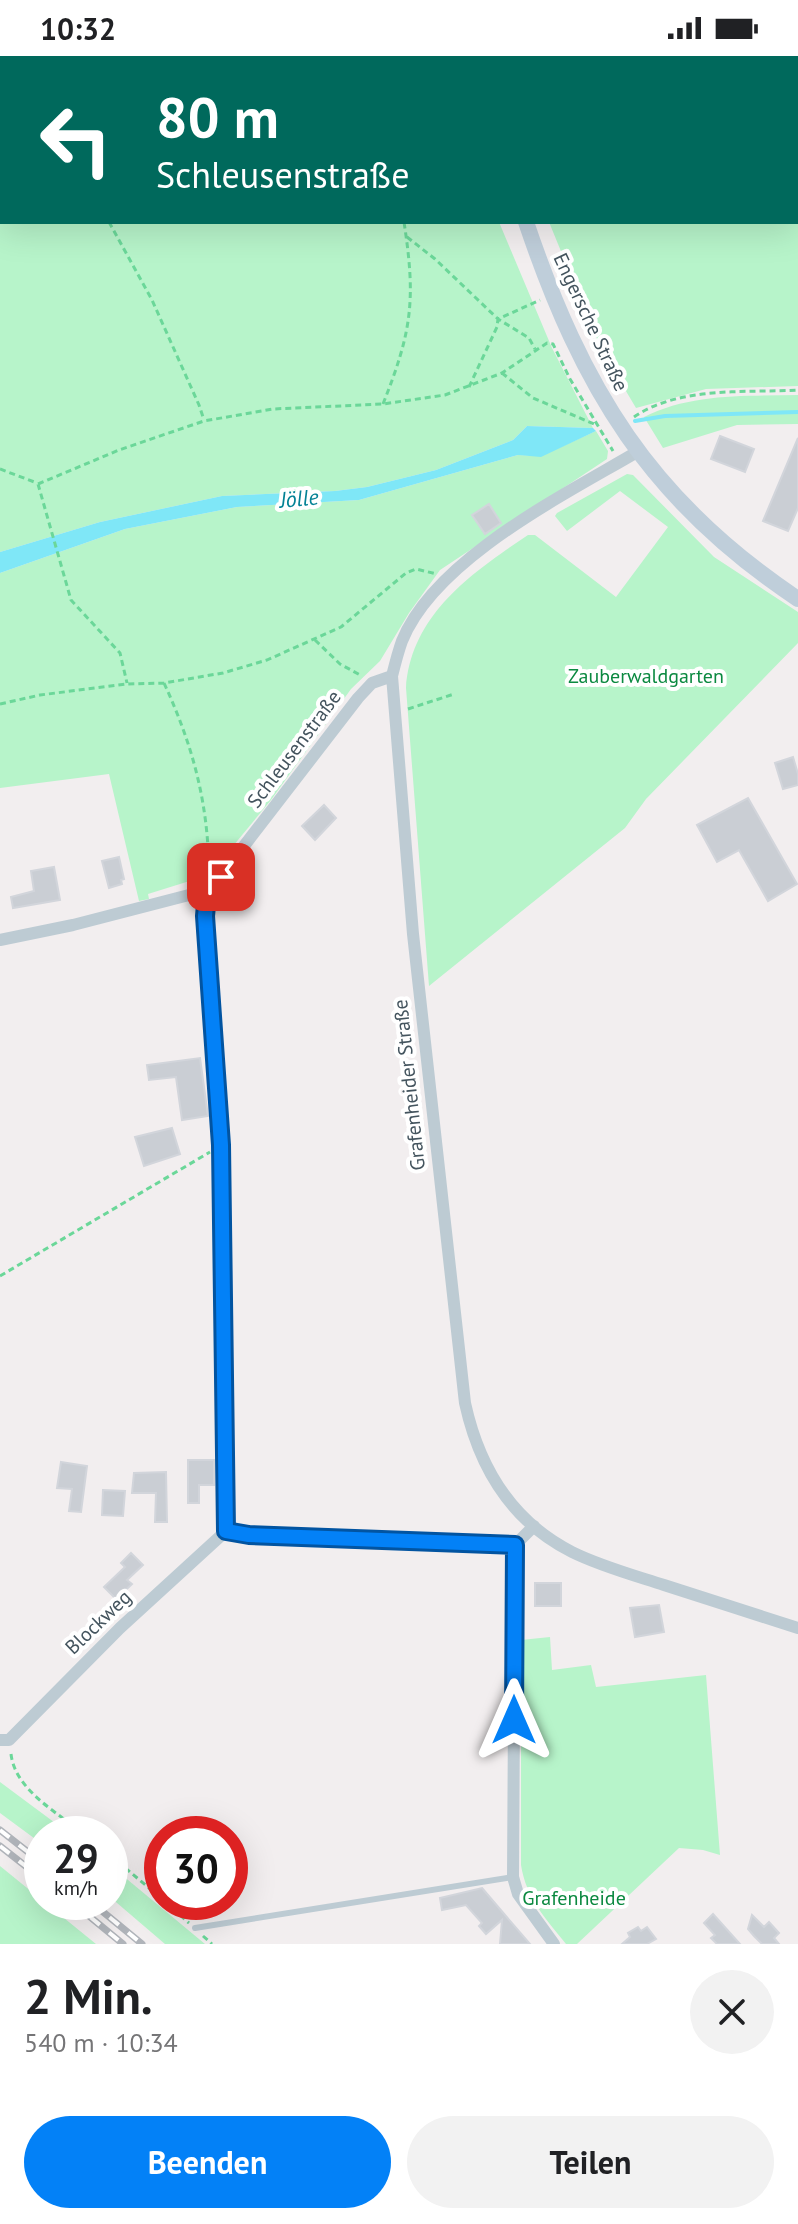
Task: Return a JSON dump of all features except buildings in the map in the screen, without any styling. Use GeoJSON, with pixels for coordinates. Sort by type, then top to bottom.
{"type":"FeatureCollection","features":[{"type":"Feature","properties":{"kind":"main road","name":"Engersche Straße"},"geometry":{"type":"LineString","coordinates":[[527,224],[583,363],[637,452],[689,513],[746,563],[798,599]]}},
{"type":"Feature","properties":{"kind":"street","name":"Grafenheider Straße"},"geometry":{"type":"LineString","coordinates":[[637,452],[504,534],[448,578],[424,605],[403,639],[392,676],[414,950],[465,1403],[481,1458],[511,1503],[534,1526],[561,1546],[587,1558],[798,1628]]}},
{"type":"Feature","properties":{"kind":"street"},"geometry":{"type":"LineString","coordinates":[[372,683],[392,676]]}},
{"type":"Feature","properties":{"kind":"street","name":"Schleusenstraße"},"geometry":{"type":"LineString","coordinates":[[207,894],[372,683]]}},
{"type":"Feature","properties":{"kind":"street"},"geometry":{"type":"LineString","coordinates":[[0,940],[189,895],[207,894],[205,916],[221,1145],[226,1531],[249,1535],[515,1545]]}},
{"type":"Feature","properties":{"kind":"street"},"geometry":{"type":"LineString","coordinates":[[534,1526],[515,1545],[513,1877],[523,1904],[554,1944]]}},
{"type":"Feature","properties":{"kind":"street","name":"Blockweg"},"geometry":{"type":"LineString","coordinates":[[5,1740],[226,1531]]}},
{"type":"Feature","properties":{"kind":"lane"},"geometry":{"type":"LineString","coordinates":[[195,1928],[513,1877]]}},
{"type":"Feature","properties":{"kind":"path"},"geometry":{"type":"LineString","coordinates":[[110,224],[152,300],[194,391],[204,421]]}},
{"type":"Feature","properties":{"kind":"path"},"geometry":{"type":"LineString","coordinates":[[383,404],[404,349],[410,322],[413,280],[404,224]]}},
{"type":"Feature","properties":{"kind":"path"},"geometry":{"type":"LineString","coordinates":[[407,237],[435,259],[498,319],[529,338],[536,350]]}},
{"type":"Feature","properties":{"kind":"path"},"geometry":{"type":"LineString","coordinates":[[498,319],[553,294]]}},
{"type":"Feature","properties":{"kind":"path"},"geometry":{"type":"LineString","coordinates":[[469,387],[498,319]]}},
{"type":"Feature","properties":{"kind":"path"},"geometry":{"type":"LineString","coordinates":[[0,469],[38,484],[119,450],[204,421],[273,409],[383,404],[445,395],[502,373],[547,343],[553,344],[589,412],[611,445],[613,458],[606,471]]}},
{"type":"Feature","properties":{"kind":"path"},"geometry":{"type":"LineString","coordinates":[[502,373],[533,398],[594,424]]}},
{"type":"Feature","properties":{"kind":"path"},"geometry":{"type":"LineString","coordinates":[[634,417],[667,401],[686,397],[798,390]]}},
{"type":"Feature","properties":{"kind":"path"},"geometry":{"type":"LineString","coordinates":[[38,484],[71,600],[120,653],[127,684]]}},
{"type":"Feature","properties":{"kind":"path"},"geometry":{"type":"LineString","coordinates":[[0,704],[40,695],[127,684],[164,683],[223,673],[267,660],[341,627],[406,573],[416,569],[426,570],[448,578]]}},
{"type":"Feature","properties":{"kind":"path"},"geometry":{"type":"LineString","coordinates":[[315,640],[340,664],[372,683]]}},
{"type":"Feature","properties":{"kind":"path"},"geometry":{"type":"LineString","coordinates":[[164,683],[194,755],[201,788],[209,869],[207,894]]}},
{"type":"Feature","properties":{"kind":"path"},"geometry":{"type":"LineString","coordinates":[[394,716],[415,705],[454,694]]}},
{"type":"Feature","properties":{"kind":"path"},"geometry":{"type":"LineString","coordinates":[[0,1276],[221,1145]]}},
{"type":"Feature","properties":{"kind":"path"},"geometry":{"type":"LineString","coordinates":[[5,1740],[12,1767],[28,1789],[62,1816]]}},
{"type":"Feature","properties":{"kind":"path"},"geometry":{"type":"LineString","coordinates":[[128,1870],[144,1884]]}},
{"type":"Feature","properties":{"kind":"green space"},"geometry":{"type":"Polygon","coordinates":[[[0,224],[500,224],[552,348],[593,428],[527,426],[513,440],[436,470],[367,487],[222,496],[100,522],[0,552],[0,224]]]}},
{"type":"Feature","properties":{"kind":"green space"},"geometry":{"type":"Polygon","coordinates":[[[550,224],[798,224],[798,386],[706,389],[636,408],[601,349],[550,224]]]}},
{"type":"Feature","properties":{"kind":"green space"},"geometry":{"type":"Polygon","coordinates":[[[798,395],[798,424],[737,425],[663,448],[644,417],[662,409],[700,400],[798,395]]]}},
{"type":"Feature","properties":{"kind":"green space"},"geometry":{"type":"Polygon","coordinates":[[[596,431],[608,451],[607,459],[440,570],[380,661],[351,689],[271,800],[214,869],[196,879],[148,894],[149,899],[139,901],[109,774],[0,788],[0,573],[125,529],[237,507],[359,500],[518,455],[541,456],[596,431]]]}},
{"type":"Feature","properties":{"kind":"green space","name":"Zauberwaldgarten"},"geometry":{"type":"Polygon","coordinates":[[[627,474],[633,475],[714,557],[798,612],[798,643],[646,799],[625,828],[429,986],[406,688],[410,662],[419,639],[448,598],[486,565],[528,535],[535,535],[616,597],[668,527],[620,491],[567,531],[555,516],[627,474]]]}},
{"type":"Feature","properties":{"kind":"green space","name":"Grafenheide"},"geometry":{"type":"Polygon","coordinates":[[[550,1637],[552,1670],[591,1665],[596,1687],[706,1675],[720,1855],[679,1848],[577,1944],[566,1944],[544,1917],[527,1888],[521,1865],[521,1640],[550,1637]]]}},
{"type":"Feature","properties":{"kind":"green space"},"geometry":{"type":"Polygon","coordinates":[[[0,1782],[46,1816],[24,1816],[24,1831],[0,1813],[0,1782]]]}},
{"type":"Feature","properties":{"kind":"green space"},"geometry":{"type":"Polygon","coordinates":[[[0,1866],[24,1886],[24,1920],[66,1920],[96,1944],[0,1944],[0,1866]]]}},
{"type":"Feature","properties":{"kind":"green space"},"geometry":{"type":"Polygon","coordinates":[[[128,1880],[144,1893],[144,1920],[176,1920],[205,1944],[165,1944],[128,1912],[128,1880]]]}},
{"type":"Feature","properties":{"kind":"water"},"geometry":{"type":"Polygon","coordinates":[[[527,426],[593,428],[596,431],[541,457],[518,455],[359,500],[237,507],[125,529],[0,573],[0,552],[100,522],[222,496],[367,487],[436,470],[513,440],[527,426]]]}},
{"type":"Feature","properties":{"kind":"waterway","name":"Jölle"},"geometry":{"type":"LineString","coordinates":[[635,421],[665,416],[798,412]]}},
{"type":"Feature","properties":{"kind":"railway"},"geometry":{"type":"LineString","coordinates":[[0,1830],[24,1849]]}},
{"type":"Feature","properties":{"kind":"railway"},"geometry":{"type":"LineString","coordinates":[[0,1846],[24,1865]]}},
{"type":"Feature","properties":{"kind":"railway"},"geometry":{"type":"LineString","coordinates":[[94,1920],[123,1944]]}},
{"type":"Feature","properties":{"kind":"railway"},"geometry":{"type":"LineString","coordinates":[[113,1920],[142,1944]]}},
{"type":"Feature","properties":{"kind":"route"},"geometry":{"type":"LineString","coordinates":[[221,877],[207,894],[205,916],[224,1230],[226,1531],[249,1535],[515,1545],[514,1720]]}}]}
